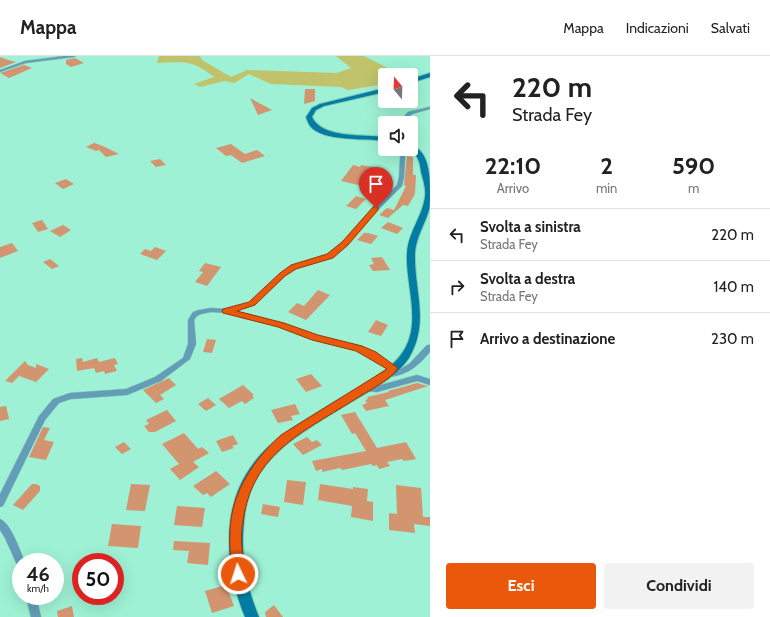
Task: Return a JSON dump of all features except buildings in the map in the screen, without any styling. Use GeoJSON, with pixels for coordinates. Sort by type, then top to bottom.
{"type":"FeatureCollection","features":[{"type":"Feature","properties":{"kind":"main road"},"geometry":{"type":"LineString","coordinates":[[418,79],[430,75]]}},
{"type":"Feature","properties":{"kind":"main road"},"geometry":{"type":"LineString","coordinates":[[378,92],[322,105],[314,109],[308,117],[314,126],[330,133],[350,137],[378,139]]}},
{"type":"Feature","properties":{"kind":"main road"},"geometry":{"type":"LineString","coordinates":[[252,617],[246,605],[238,574],[236,530],[241,498],[260,464],[269,452],[302,426],[391,371],[410,350],[414,340],[417,326],[411,253],[413,239],[428,197],[422,157],[418,151]]}},
{"type":"Feature","properties":{"kind":"street"},"geometry":{"type":"LineString","coordinates":[[0,71],[25,62],[74,56]]}},
{"type":"Feature","properties":{"kind":"street"},"geometry":{"type":"LineString","coordinates":[[407,116],[410,113],[430,108]]}},
{"type":"Feature","properties":{"kind":"street"},"geometry":{"type":"LineString","coordinates":[[226,311],[252,304],[288,270],[299,265],[330,256],[345,243],[398,186],[401,181],[403,156]]}},
{"type":"Feature","properties":{"kind":"street"},"geometry":{"type":"LineString","coordinates":[[0,503],[42,418],[56,401],[70,396],[127,392],[158,378],[186,359],[192,344],[191,320],[195,314],[212,310],[226,311],[281,325],[315,338],[359,348],[372,355],[391,371],[398,374],[406,371],[430,347]]}},
{"type":"Feature","properties":{"kind":"street"},"geometry":{"type":"LineString","coordinates":[[363,389],[377,388],[417,378],[430,382]]}},
{"type":"Feature","properties":{"kind":"street"},"geometry":{"type":"LineString","coordinates":[[0,523],[9,536],[16,553]]}},
{"type":"Feature","properties":{"kind":"street"},"geometry":{"type":"LineString","coordinates":[[33,605],[36,617]]}},
{"type":"Feature","properties":{"kind":"green space"},"geometry":{"type":"Polygon","coordinates":[[[159,56],[200,56],[202,60],[231,77],[247,70],[337,73],[351,68],[336,56],[364,56],[387,68],[378,68],[378,85],[348,90],[341,87],[271,84],[249,74],[234,83],[224,81],[200,87],[194,84],[214,77],[200,67],[181,62],[157,63],[159,56]]]}},
{"type":"Feature","properties":{"kind":"route"},"geometry":{"type":"LineString","coordinates":[[238,574],[236,530],[240,500],[250,480],[269,452],[302,426],[388,374],[394,368],[359,348],[315,338],[281,325],[226,311],[252,304],[263,295],[282,274],[288,270],[330,256],[345,243],[376,208]]}}]}
